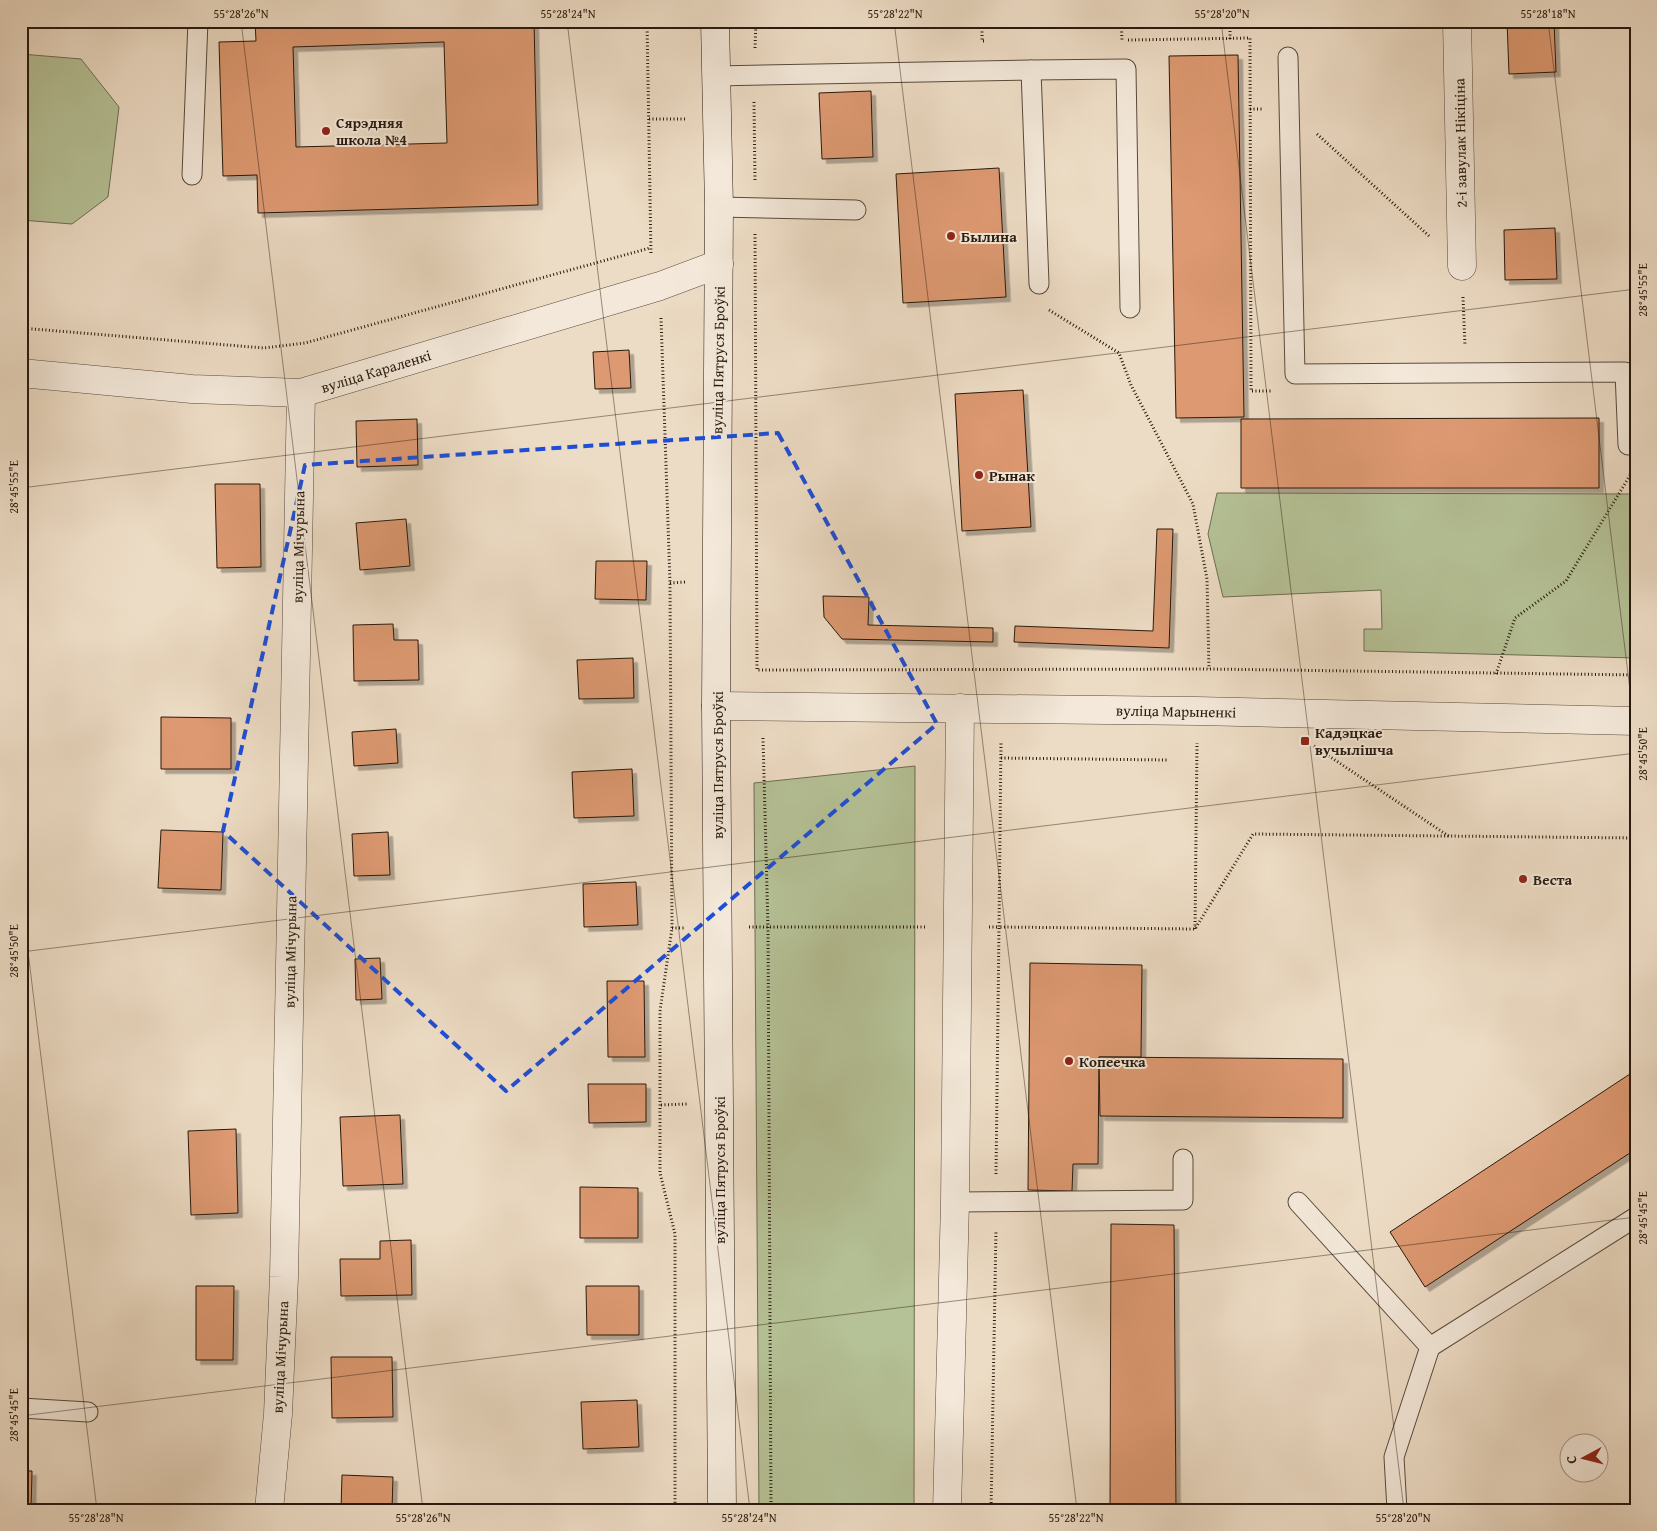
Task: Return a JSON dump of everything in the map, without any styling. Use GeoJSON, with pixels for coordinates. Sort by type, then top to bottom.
{"type":"FeatureCollection","features":[{"type":"Feature","properties":{"kind":"street","name":"вуліца Пятруся Броўкі"},"geometry":{"type":"LineString","coordinates":[[715,21],[719,207],[716,706],[722,1510]]}},
{"type":"Feature","properties":{"kind":"street","name":"2-і завулак Нікіціна"},"geometry":{"type":"LineString","coordinates":[[1457,21],[1462,266]]}},
{"type":"Feature","properties":{"kind":"street","name":"вуліца Караленкі"},"geometry":{"type":"LineString","coordinates":[[21,373],[192,390],[301,393],[660,286],[719,264]]}},
{"type":"Feature","properties":{"kind":"street","name":"вуліца Мічурына"},"geometry":{"type":"LineString","coordinates":[[269,1510],[278,1414],[284,1278],[301,393]]}},
{"type":"Feature","properties":{"kind":"street","name":"вуліца Марыненкі"},"geometry":{"type":"LineString","coordinates":[[716,706],[1197,711],[1636,721]]}},
{"type":"Feature","properties":{"kind":"street"},"geometry":{"type":"LineString","coordinates":[[947,1510],[955,1202],[960,708]]}},
{"type":"Feature","properties":{"kind":"lane"},"geometry":{"type":"LineString","coordinates":[[192,175],[198,21]]}},
{"type":"Feature","properties":{"kind":"lane"},"geometry":{"type":"LineString","coordinates":[[1288,57],[1296,374],[1625,372],[1628,445],[1636,445]]}},
{"type":"Feature","properties":{"kind":"lane"},"geometry":{"type":"LineString","coordinates":[[716,76],[1126,69],[1130,308]]}},
{"type":"Feature","properties":{"kind":"lane"},"geometry":{"type":"LineString","coordinates":[[1031,70],[1039,284]]}},
{"type":"Feature","properties":{"kind":"lane"},"geometry":{"type":"LineString","coordinates":[[719,207],[856,210]]}},
{"type":"Feature","properties":{"kind":"lane"},"geometry":{"type":"LineString","coordinates":[[955,1202],[1183,1200],[1183,1159]]}},
{"type":"Feature","properties":{"kind":"lane"},"geometry":{"type":"LineString","coordinates":[[1298,1202],[1430,1347]]}},
{"type":"Feature","properties":{"kind":"lane"},"geometry":{"type":"LineString","coordinates":[[1397,1510],[1394,1457],[1430,1347],[1636,1216]]}},
{"type":"Feature","properties":{"kind":"lane"},"geometry":{"type":"LineString","coordinates":[[21,1408],[88,1412]]}},
{"type":"Feature","properties":{"kind":"path"},"geometry":{"type":"LineString","coordinates":[[648,21],[650,248],[660,286],[670,583],[672,928],[660,1011],[660,1173],[675,1234],[675,1510]]}},
{"type":"Feature","properties":{"kind":"path"},"geometry":{"type":"LineString","coordinates":[[756,21],[754,76],[757,670],[762,707],[768,927],[771,1510]]}},
{"type":"Feature","properties":{"kind":"path"},"geometry":{"type":"LineString","coordinates":[[1122,21],[1122,40]]}},
{"type":"Feature","properties":{"kind":"path"},"geometry":{"type":"LineString","coordinates":[[1230,21],[1230,38]]}},
{"type":"Feature","properties":{"kind":"path"},"geometry":{"type":"LineString","coordinates":[[1250,109],[1290,109],[1462,266],[1465,372]]}},
{"type":"Feature","properties":{"kind":"path"},"geometry":{"type":"LineString","coordinates":[[21,328],[264,348],[305,343],[650,248]]}},
{"type":"Feature","properties":{"kind":"path"},"geometry":{"type":"LineString","coordinates":[[1039,284],[1046,308],[1119,353],[1131,385],[1193,504],[1207,579],[1209,669]]}},
{"type":"Feature","properties":{"kind":"path"},"geometry":{"type":"LineString","coordinates":[[1496,674],[1515,618],[1566,581],[1636,466]]}},
{"type":"Feature","properties":{"kind":"path"},"geometry":{"type":"LineString","coordinates":[[991,1510],[1003,668]]}},
{"type":"Feature","properties":{"kind":"path"},"geometry":{"type":"LineString","coordinates":[[757,670],[1209,669],[1636,675]]}},
{"type":"Feature","properties":{"kind":"path"},"geometry":{"type":"LineString","coordinates":[[1195,929],[1197,711]]}},
{"type":"Feature","properties":{"kind":"path"},"geometry":{"type":"LineString","coordinates":[[1305,741],[1451,837]]}},
{"type":"Feature","properties":{"kind":"path"},"geometry":{"type":"LineString","coordinates":[[1001,758],[1167,760]]}},
{"type":"Feature","properties":{"kind":"path"},"geometry":{"type":"LineString","coordinates":[[1195,929],[1253,834],[1636,838]]}},
{"type":"Feature","properties":{"kind":"path"},"geometry":{"type":"LineString","coordinates":[[672,928],[999,927],[1195,929]]}},
{"type":"Feature","properties":{"kind":"highlighted area"},"geometry":{"type":"Polygon","coordinates":[[[778,433],[937,724],[506,1091],[223,831],[305,465],[778,433]]]}},
{"type":"Feature","properties":{"kind":"green space"},"geometry":{"type":"Polygon","coordinates":[[[21,54],[81,59],[119,107],[108,197],[72,224],[21,220],[21,54]]]}},
{"type":"Feature","properties":{"kind":"green space"},"geometry":{"type":"Polygon","coordinates":[[[1217,493],[1636,494],[1636,658],[1364,651],[1364,629],[1382,629],[1381,590],[1223,597],[1208,534],[1217,493]]]}},
{"type":"Feature","properties":{"kind":"green space"},"geometry":{"type":"Polygon","coordinates":[[[915,766],[914,1510],[759,1510],[754,783],[915,766]]]}},
{"type":"Feature","properties":{"kind":"building"},"geometry":{"type":"Polygon","coordinates":[[[255,21],[534,21],[538,205],[258,213],[257,175],[223,176],[219,42],[256,41],[255,21]],[[444,42],[293,47],[296,147],[447,143],[444,42]]]}},
{"type":"Feature","properties":{"kind":"building"},"geometry":{"type":"Polygon","coordinates":[[[1507,21],[1554,21],[1556,72],[1509,74],[1507,21]]]}},
{"type":"Feature","properties":{"kind":"building"},"geometry":{"type":"Polygon","coordinates":[[[1238,55],[1244,417],[1176,418],[1169,56],[1238,55]]]}},
{"type":"Feature","properties":{"kind":"building"},"geometry":{"type":"Polygon","coordinates":[[[871,91],[873,157],[822,159],[819,93],[871,91]]]}},
{"type":"Feature","properties":{"kind":"building","name":"Былина"},"geometry":{"type":"Polygon","coordinates":[[[999,168],[1006,297],[903,303],[896,174],[999,168]]]}},
{"type":"Feature","properties":{"kind":"building"},"geometry":{"type":"Polygon","coordinates":[[[1555,228],[1557,279],[1505,280],[1504,230],[1555,228]]]}},
{"type":"Feature","properties":{"kind":"building"},"geometry":{"type":"Polygon","coordinates":[[[629,350],[631,388],[595,389],[593,352],[629,350]]]}},
{"type":"Feature","properties":{"kind":"building"},"geometry":{"type":"Polygon","coordinates":[[[1023,390],[1031,527],[962,531],[955,394],[1023,390]]]}},
{"type":"Feature","properties":{"kind":"building"},"geometry":{"type":"Polygon","coordinates":[[[1599,418],[1599,488],[1241,488],[1241,419],[1599,418]]]}},
{"type":"Feature","properties":{"kind":"building"},"geometry":{"type":"Polygon","coordinates":[[[417,419],[418,465],[357,467],[356,421],[417,419]]]}},
{"type":"Feature","properties":{"kind":"building"},"geometry":{"type":"Polygon","coordinates":[[[215,484],[260,484],[261,567],[217,568],[215,484]]]}},
{"type":"Feature","properties":{"kind":"building"},"geometry":{"type":"Polygon","coordinates":[[[406,519],[410,566],[360,570],[356,523],[406,519]]]}},
{"type":"Feature","properties":{"kind":"building"},"geometry":{"type":"Polygon","coordinates":[[[1157,529],[1173,529],[1169,648],[1014,642],[1015,626],[1153,631],[1157,529]]]}},
{"type":"Feature","properties":{"kind":"building"},"geometry":{"type":"Polygon","coordinates":[[[596,561],[647,561],[646,600],[595,599],[596,561]]]}},
{"type":"Feature","properties":{"kind":"building"},"geometry":{"type":"Polygon","coordinates":[[[823,596],[869,597],[868,625],[993,628],[993,642],[842,639],[824,617],[823,596]]]}},
{"type":"Feature","properties":{"kind":"building"},"geometry":{"type":"Polygon","coordinates":[[[393,624],[394,640],[418,640],[419,680],[354,681],[353,625],[393,624]]]}},
{"type":"Feature","properties":{"kind":"building"},"geometry":{"type":"Polygon","coordinates":[[[633,658],[634,698],[579,699],[577,660],[633,658]]]}},
{"type":"Feature","properties":{"kind":"building"},"geometry":{"type":"Polygon","coordinates":[[[161,717],[231,718],[231,769],[161,769],[161,717]]]}},
{"type":"Feature","properties":{"kind":"building"},"geometry":{"type":"Polygon","coordinates":[[[396,729],[398,763],[354,766],[352,732],[396,729]]]}},
{"type":"Feature","properties":{"kind":"building"},"geometry":{"type":"Polygon","coordinates":[[[632,769],[634,816],[574,818],[572,772],[632,769]]]}},
{"type":"Feature","properties":{"kind":"building"},"geometry":{"type":"Polygon","coordinates":[[[161,830],[223,832],[221,890],[158,888],[161,830]]]}},
{"type":"Feature","properties":{"kind":"building"},"geometry":{"type":"Polygon","coordinates":[[[388,832],[390,875],[354,876],[352,834],[388,832]]]}},
{"type":"Feature","properties":{"kind":"building"},"geometry":{"type":"Polygon","coordinates":[[[636,882],[638,925],[584,927],[583,884],[636,882]]]}},
{"type":"Feature","properties":{"kind":"building"},"geometry":{"type":"Polygon","coordinates":[[[380,958],[382,999],[356,1000],[355,959],[380,958]]]}},
{"type":"Feature","properties":{"kind":"building"},"geometry":{"type":"Polygon","coordinates":[[[1030,963],[1142,965],[1141,1057],[1099,1057],[1098,1164],[1073,1164],[1072,1191],[1028,1190],[1030,963]]]}},
{"type":"Feature","properties":{"kind":"building"},"geometry":{"type":"Polygon","coordinates":[[[607,981],[644,981],[645,1057],[608,1057],[607,981]]]}},
{"type":"Feature","properties":{"kind":"building"},"geometry":{"type":"Polygon","coordinates":[[[1099,1057],[1343,1059],[1343,1118],[1100,1116],[1099,1057]]]}},
{"type":"Feature","properties":{"kind":"building"},"geometry":{"type":"Polygon","coordinates":[[[1636,1070],[1636,1149],[1425,1287],[1390,1232],[1636,1070]]]}},
{"type":"Feature","properties":{"kind":"building"},"geometry":{"type":"Polygon","coordinates":[[[588,1084],[646,1084],[646,1122],[589,1123],[588,1084]]]}},
{"type":"Feature","properties":{"kind":"building"},"geometry":{"type":"Polygon","coordinates":[[[400,1115],[403,1184],[343,1186],[340,1117],[400,1115]]]}},
{"type":"Feature","properties":{"kind":"building"},"geometry":{"type":"Polygon","coordinates":[[[236,1129],[238,1213],[191,1215],[188,1131],[236,1129]]]}},
{"type":"Feature","properties":{"kind":"building"},"geometry":{"type":"Polygon","coordinates":[[[580,1187],[638,1188],[638,1238],[580,1238],[580,1187]]]}},
{"type":"Feature","properties":{"kind":"building"},"geometry":{"type":"Polygon","coordinates":[[[1111,1224],[1174,1225],[1176,1510],[1110,1510],[1111,1224]]]}},
{"type":"Feature","properties":{"kind":"building"},"geometry":{"type":"Polygon","coordinates":[[[411,1240],[412,1295],[341,1296],[340,1259],[380,1259],[380,1241],[411,1240]]]}},
{"type":"Feature","properties":{"kind":"building"},"geometry":{"type":"Polygon","coordinates":[[[196,1286],[234,1286],[233,1360],[196,1360],[196,1286]]]}},
{"type":"Feature","properties":{"kind":"building"},"geometry":{"type":"Polygon","coordinates":[[[586,1286],[639,1286],[639,1335],[587,1335],[586,1286]]]}},
{"type":"Feature","properties":{"kind":"building"},"geometry":{"type":"Polygon","coordinates":[[[331,1357],[392,1357],[393,1417],[332,1418],[331,1357]]]}},
{"type":"Feature","properties":{"kind":"building"},"geometry":{"type":"Polygon","coordinates":[[[637,1400],[639,1447],[583,1449],[581,1402],[637,1400]]]}},
{"type":"Feature","properties":{"kind":"building"},"geometry":{"type":"Polygon","coordinates":[[[21,1471],[32,1471],[31,1510],[21,1510],[21,1471]]]}},
{"type":"Feature","properties":{"kind":"building"},"geometry":{"type":"Polygon","coordinates":[[[342,1475],[393,1477],[392,1510],[341,1510],[342,1475]]]}},
{"type":"Feature","properties":{"kind":"place","name":"Сярэдняя школа №4"},"geometry":{"type":"Point","coordinates":[326,131]}},
{"type":"Feature","properties":{"kind":"place","name":"Былина"},"geometry":{"type":"Point","coordinates":[951,236]}},
{"type":"Feature","properties":{"kind":"place","name":"Рынак"},"geometry":{"type":"Point","coordinates":[979,475]}},
{"type":"Feature","properties":{"kind":"place","name":"Кадэцкае вучылішча"},"geometry":{"type":"Point","coordinates":[1305,741]}},
{"type":"Feature","properties":{"kind":"place","name":"Веста"},"geometry":{"type":"Point","coordinates":[1523,879]}},
{"type":"Feature","properties":{"kind":"place","name":"Копеечка"},"geometry":{"type":"Point","coordinates":[1069,1061]}}]}
